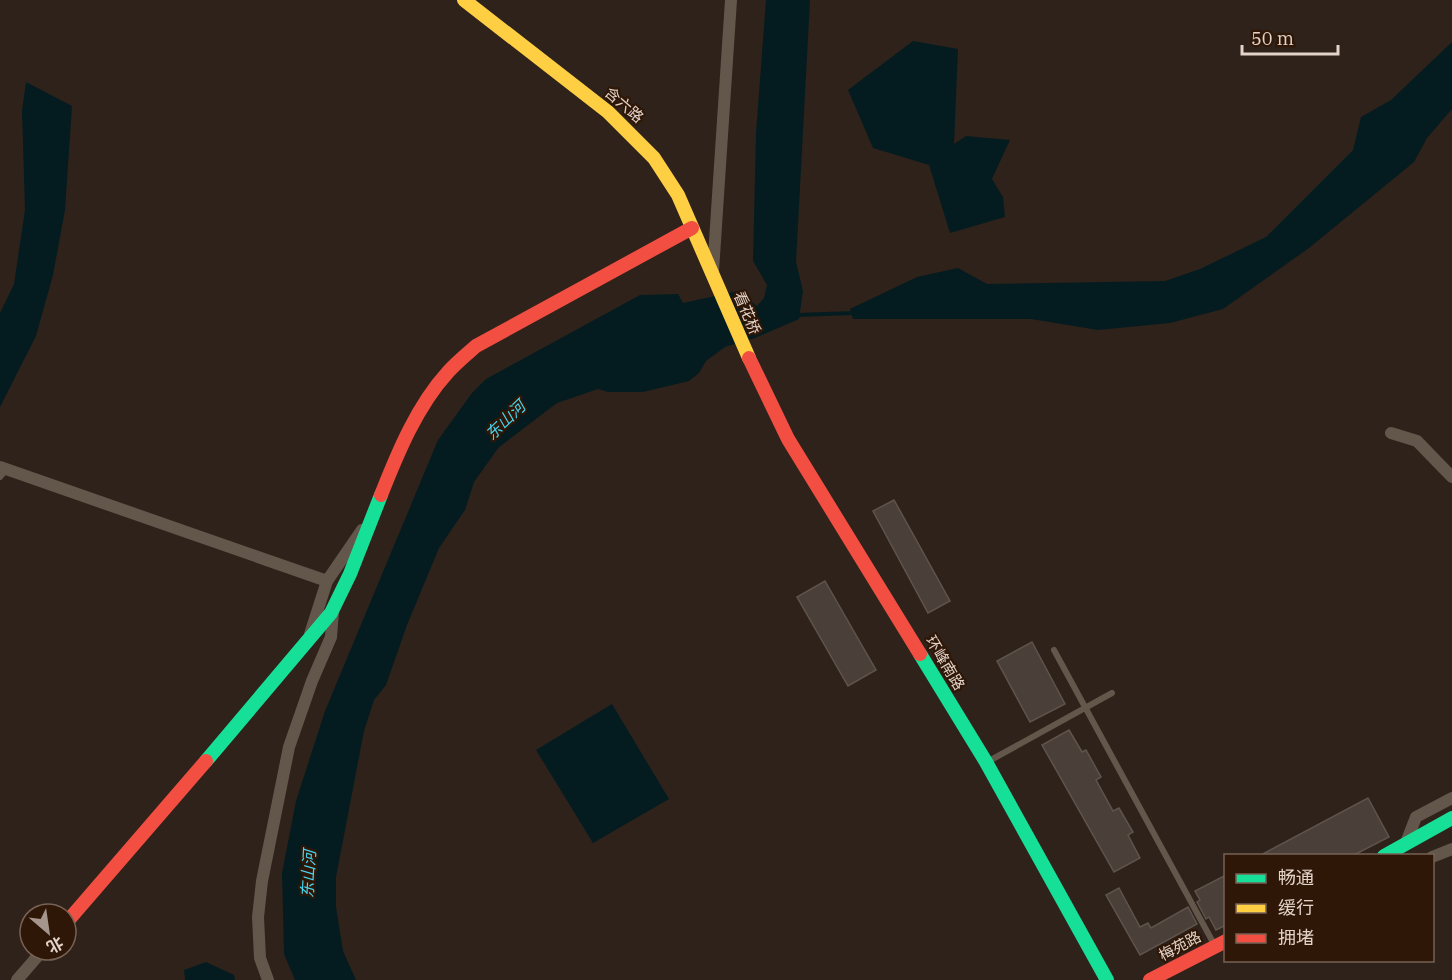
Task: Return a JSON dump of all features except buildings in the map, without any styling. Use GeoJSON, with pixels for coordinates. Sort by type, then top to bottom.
{"type":"FeatureCollection","features":[{"type":"Feature","properties":{"kind":"street","name":"含六路"},"geometry":{"type":"LineString","coordinates":[[465,0],[586,93],[630,130],[666,172],[713,275]]}},
{"type":"Feature","properties":{"kind":"street"},"geometry":{"type":"LineString","coordinates":[[713,275],[730,0]]}},
{"type":"Feature","properties":{"kind":"street"},"geometry":{"type":"LineString","coordinates":[[78,909],[308,642],[333,609],[414,422],[460,358],[476,346],[692,228]]}},
{"type":"Feature","properties":{"kind":"street","name":"看花桥"},"geometry":{"type":"LineString","coordinates":[[713,275],[752,365]]}},
{"type":"Feature","properties":{"kind":"street","name":"环峰南路"},"geometry":{"type":"LineString","coordinates":[[752,365],[788,439],[986,762],[1107,980]]}},
{"type":"Feature","properties":{"kind":"street"},"geometry":{"type":"LineString","coordinates":[[1391,433],[1417,441],[1452,477]]}},
{"type":"Feature","properties":{"kind":"street"},"geometry":{"type":"LineString","coordinates":[[2,471],[327,581]]}},
{"type":"Feature","properties":{"kind":"street"},"geometry":{"type":"LineString","coordinates":[[308,642],[327,581],[374,511]]}},
{"type":"Feature","properties":{"kind":"street"},"geometry":{"type":"LineString","coordinates":[[268,980],[260,958],[258,917],[262,881],[289,747],[312,681],[331,638],[333,609]]}},
{"type":"Feature","properties":{"kind":"street"},"geometry":{"type":"LineString","coordinates":[[1406,843],[1416,817],[1452,798]]}},
{"type":"Feature","properties":{"kind":"street"},"geometry":{"type":"LineString","coordinates":[[1386,854],[1452,818]]}},
{"type":"Feature","properties":{"kind":"street"},"geometry":{"type":"LineString","coordinates":[[1400,854],[1452,829]]}},
{"type":"Feature","properties":{"kind":"street"},"geometry":{"type":"LineString","coordinates":[[1434,856],[1452,849]]}},
{"type":"Feature","properties":{"kind":"street","name":"梅苑路"},"geometry":{"type":"LineString","coordinates":[[1150,980],[1222,945]]}},
{"type":"Feature","properties":{"kind":"street","name":"梅苑路"},"geometry":{"type":"LineString","coordinates":[[1167,980],[1222,945]]}},
{"type":"Feature","properties":{"kind":"street"},"geometry":{"type":"LineString","coordinates":[[17,980],[32,962]]}},
{"type":"Feature","properties":{"kind":"lane"},"geometry":{"type":"LineString","coordinates":[[1054,650],[1222,945]]}},
{"type":"Feature","properties":{"kind":"lane"},"geometry":{"type":"LineString","coordinates":[[986,762],[1112,693]]}},
{"type":"Feature","properties":{"kind":"water","name":"东山河"},"geometry":{"type":"Polygon","coordinates":[[[766,0],[810,0],[796,262],[803,291],[799,319],[755,338],[725,347],[706,361],[699,373],[689,381],[643,392],[608,392],[598,389],[557,403],[499,447],[474,482],[465,510],[439,548],[407,625],[386,685],[374,700],[364,731],[336,877],[336,907],[343,951],[356,980],[295,980],[284,954],[282,873],[296,801],[325,711],[438,440],[472,393],[486,379],[640,295],[678,294],[683,303],[738,291],[757,306],[764,298],[767,285],[753,261],[756,133],[766,0]]]}},
{"type":"Feature","properties":{"kind":"water"},"geometry":{"type":"Polygon","coordinates":[[[913,41],[958,49],[954,144],[966,136],[1010,140],[992,179],[1003,197],[1005,217],[950,233],[929,165],[873,148],[848,90],[913,41]]]}},
{"type":"Feature","properties":{"kind":"water"},"geometry":{"type":"Polygon","coordinates":[[[1452,42],[1452,109],[1427,138],[1414,162],[1309,248],[1223,309],[1170,323],[1098,330],[1031,319],[853,319],[850,309],[917,277],[958,268],[987,284],[1165,281],[1200,269],[1266,237],[1353,150],[1361,117],[1391,100],[1452,42]]]}},
{"type":"Feature","properties":{"kind":"water"},"geometry":{"type":"Polygon","coordinates":[[[26,82],[72,106],[65,210],[53,275],[36,336],[0,407],[0,313],[14,284],[25,210],[22,111],[26,82]]]}},
{"type":"Feature","properties":{"kind":"water"},"geometry":{"type":"Polygon","coordinates":[[[612,704],[669,799],[593,843],[536,750],[612,704]]]}},
{"type":"Feature","properties":{"kind":"water"},"geometry":{"type":"Polygon","coordinates":[[[206,962],[234,975],[235,980],[185,980],[184,970],[206,962]]]}},
{"type":"Feature","properties":{"kind":"waterway"},"geometry":{"type":"LineString","coordinates":[[796,315],[855,313]]}},
{"type":"Feature","properties":{"kind":"traffic: fast"},"geometry":{"type":"LineString","coordinates":[[206,761],[331,613],[350,574],[381,495]]}},
{"type":"Feature","properties":{"kind":"traffic: fast"},"geometry":{"type":"LineString","coordinates":[[920,654],[986,762],[1107,980]]}},
{"type":"Feature","properties":{"kind":"traffic: fast"},"geometry":{"type":"LineString","coordinates":[[1388,854],[1452,818]]}},
{"type":"Feature","properties":{"kind":"traffic: slow"},"geometry":{"type":"LineString","coordinates":[[464,0],[608,112],[654,158],[678,195],[749,358]]}},
{"type":"Feature","properties":{"kind":"traffic: jam"},"geometry":{"type":"LineString","coordinates":[[381,495],[401,446],[418,415],[437,385],[458,361],[476,346],[692,228]]}},
{"type":"Feature","properties":{"kind":"traffic: jam"},"geometry":{"type":"LineString","coordinates":[[749,358],[788,439],[920,654]]}},
{"type":"Feature","properties":{"kind":"traffic: jam"},"geometry":{"type":"LineString","coordinates":[[78,909],[206,761]]}},
{"type":"Feature","properties":{"kind":"traffic: jam"},"geometry":{"type":"LineString","coordinates":[[1150,980],[1224,942]]}}]}
